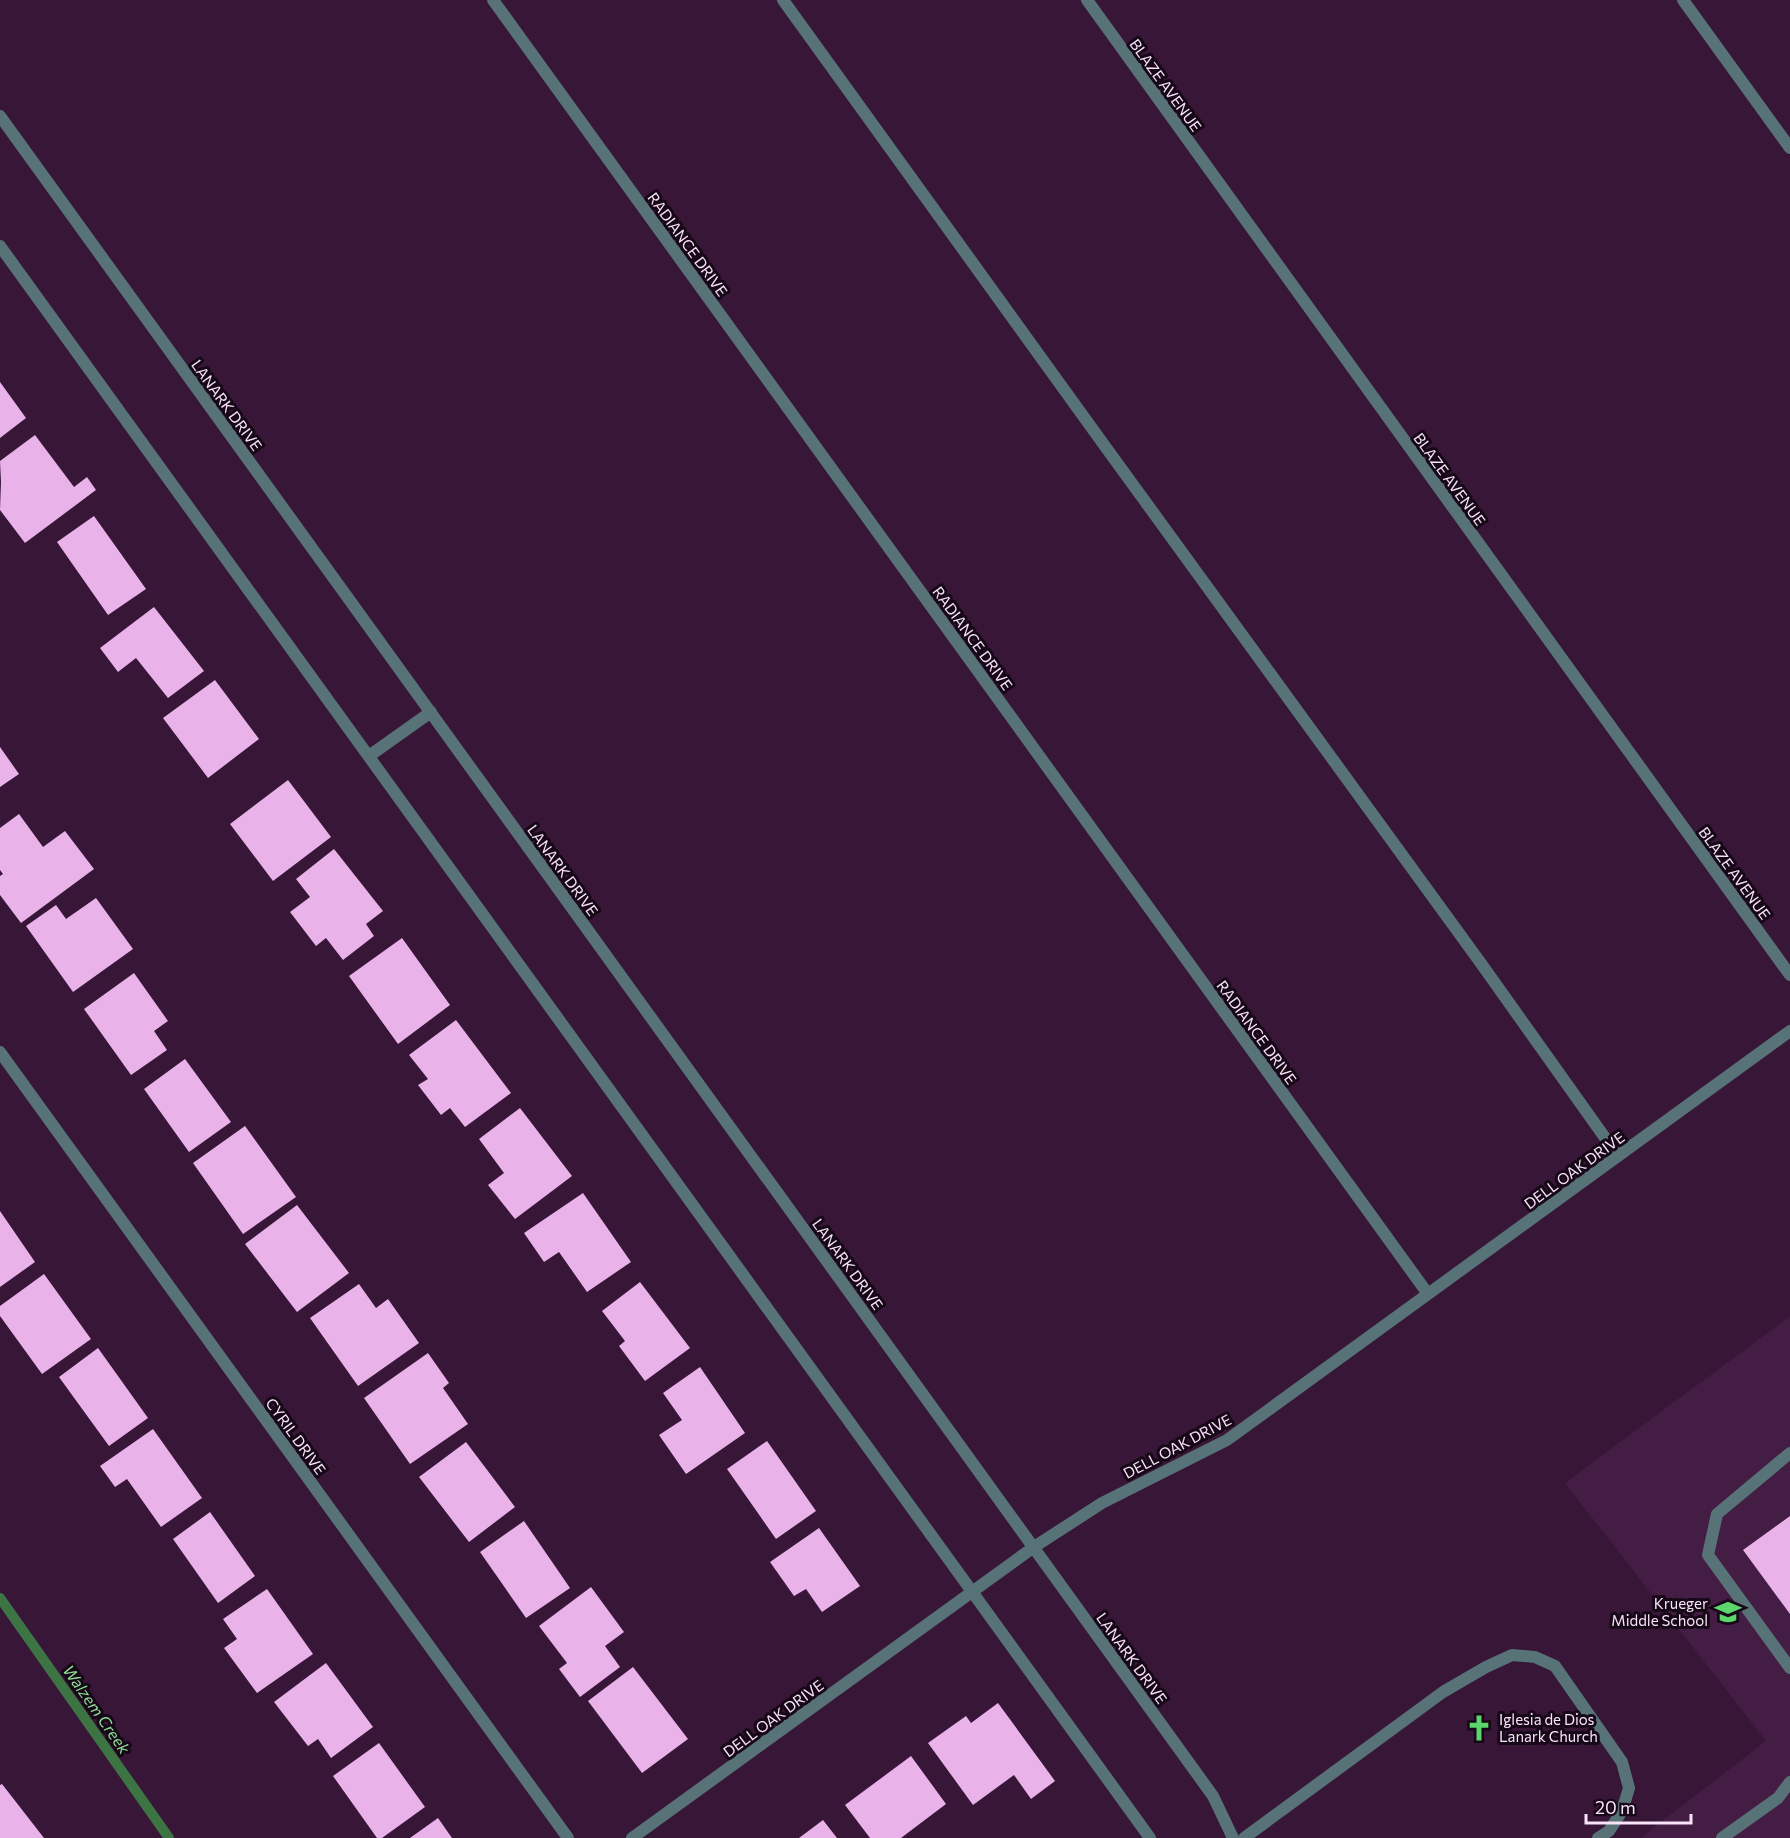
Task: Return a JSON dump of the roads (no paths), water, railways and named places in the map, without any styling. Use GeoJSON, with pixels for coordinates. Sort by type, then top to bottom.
{"type":"FeatureCollection","features":[{"type":"Feature","properties":{"kind":"street","name":"RADIANCE DRIVE"},"geometry":{"type":"LineString","coordinates":[[493,0],[1428,1294]]}},
{"type":"Feature","properties":{"kind":"street"},"geometry":{"type":"LineString","coordinates":[[783,0],[1473,952],[1618,1156]]}},
{"type":"Feature","properties":{"kind":"street","name":"BLAZE AVENUE"},"geometry":{"type":"LineString","coordinates":[[1087,0],[1790,975]]}},
{"type":"Feature","properties":{"kind":"street"},"geometry":{"type":"LineString","coordinates":[[1683,0],[1790,148]]}},
{"type":"Feature","properties":{"kind":"street","name":"LANARK DRIVE"},"geometry":{"type":"LineString","coordinates":[[0,116],[1213,1796],[1233,1838]]}},
{"type":"Feature","properties":{"kind":"street"},"geometry":{"type":"LineString","coordinates":[[0,246],[1150,1838]]}},
{"type":"Feature","properties":{"kind":"street"},"geometry":{"type":"LineString","coordinates":[[369,756],[431,712]]}},
{"type":"Feature","properties":{"kind":"street","name":"DELL OAK DRIVE"},"geometry":{"type":"LineString","coordinates":[[632,1838],[1034,1548],[1102,1503],[1227,1440],[1790,1031]]}},
{"type":"Feature","properties":{"kind":"street","name":"CYRIL DRIVE"},"geometry":{"type":"LineString","coordinates":[[0,1052],[568,1838]]}},
{"type":"Feature","properties":{"kind":"street"},"geometry":{"type":"LineString","coordinates":[[1790,1453],[1717,1514],[1708,1555],[1790,1668]]}},
{"type":"Feature","properties":{"kind":"street"},"geometry":{"type":"LineString","coordinates":[[1244,1838],[1443,1692],[1512,1655],[1535,1657],[1555,1666],[1622,1762],[1629,1788],[1622,1811],[1609,1831],[1598,1838]]}},
{"type":"Feature","properties":{"kind":"street"},"geometry":{"type":"LineString","coordinates":[[1722,1838],[1778,1798],[1790,1782]]}},
{"type":"Feature","properties":{"kind":"waterway","name":"Walzem Creek"},"geometry":{"type":"LineString","coordinates":[[0,1598],[169,1838]]}},
{"type":"Feature","properties":{"kind":"place","name":"Krueger Middle School"},"geometry":{"type":"Point","coordinates":[1728,1612]}},
{"type":"Feature","properties":{"kind":"place","name":"Iglesia de Dios Lanark Church"},"geometry":{"type":"Point","coordinates":[1479,1728]}}]}
